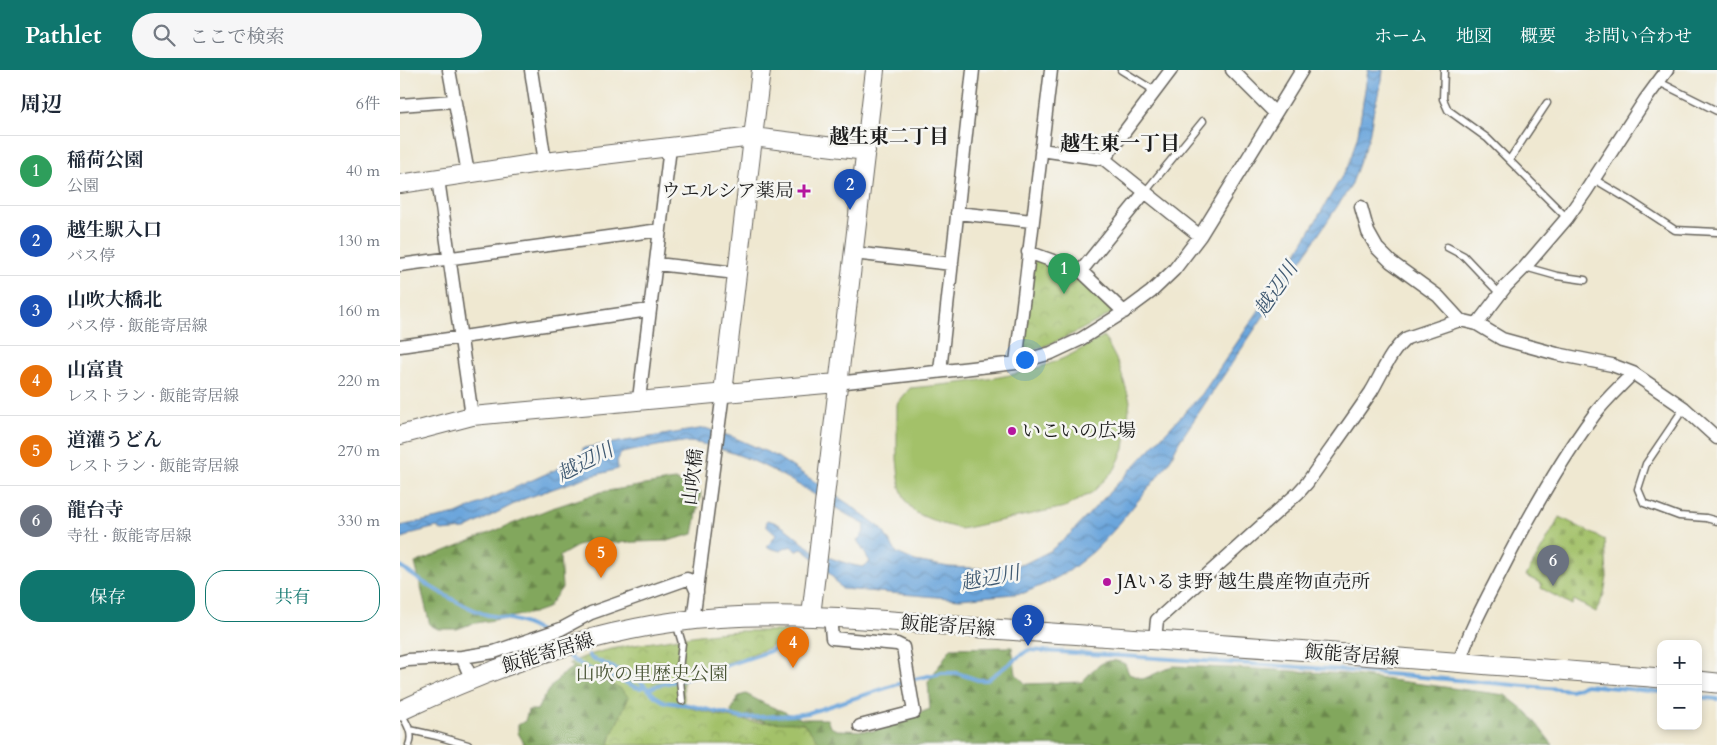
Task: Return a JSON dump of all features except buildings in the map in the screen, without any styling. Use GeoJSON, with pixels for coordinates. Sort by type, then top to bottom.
{"type":"FeatureCollection","features":[{"type":"Feature","properties":{"kind":"main road","name":"飯能寄居線"},"geometry":{"type":"LineString","coordinates":[[400,711],[471,678],[521,660],[566,647],[624,632],[685,621],[755,617],[830,617],[1155,639],[1657,678]]}},
{"type":"Feature","properties":{"kind":"main road"},"geometry":{"type":"LineString","coordinates":[[1702,681],[1717,683]]}},
{"type":"Feature","properties":{"kind":"street"},"geometry":{"type":"LineString","coordinates":[[450,70],[468,173]]}},
{"type":"Feature","properties":{"kind":"street"},"geometry":{"type":"LineString","coordinates":[[531,70],[545,162]]}},
{"type":"Feature","properties":{"kind":"street"},"geometry":{"type":"LineString","coordinates":[[723,393],[761,70]]}},
{"type":"Feature","properties":{"kind":"street"},"geometry":{"type":"LineString","coordinates":[[810,616],[875,70]]}},
{"type":"Feature","properties":{"kind":"street"},"geometry":{"type":"LineString","coordinates":[[940,371],[973,70]]}},
{"type":"Feature","properties":{"kind":"street"},"geometry":{"type":"LineString","coordinates":[[1016,363],[1051,70]]}},
{"type":"Feature","properties":{"kind":"street"},"geometry":{"type":"LineString","coordinates":[[1104,159],[1171,70]]}},
{"type":"Feature","properties":{"kind":"street"},"geometry":{"type":"LineString","coordinates":[[1232,70],[1275,113]]}},
{"type":"Feature","properties":{"kind":"street"},"geometry":{"type":"LineString","coordinates":[[400,435],[472,416],[837,382],[1016,363],[1059,350],[1081,339],[1124,312],[1151,292],[1174,270],[1200,236],[1302,70]]}},
{"type":"Feature","properties":{"kind":"street"},"geometry":{"type":"LineString","coordinates":[[1476,324],[1567,218],[1667,70]]}},
{"type":"Feature","properties":{"kind":"street"},"geometry":{"type":"LineString","coordinates":[[400,105],[454,101]]}},
{"type":"Feature","properties":{"kind":"street"},"geometry":{"type":"LineString","coordinates":[[400,184],[545,162],[753,137],[866,151]]}},
{"type":"Feature","properties":{"kind":"street"},"geometry":{"type":"LineString","coordinates":[[639,399],[670,148]]}},
{"type":"Feature","properties":{"kind":"street"},"geometry":{"type":"LineString","coordinates":[[1040,150],[1104,159],[1200,236]]}},
{"type":"Feature","properties":{"kind":"street"},"geometry":{"type":"LineString","coordinates":[[438,179],[472,416]]}},
{"type":"Feature","properties":{"kind":"street"},"geometry":{"type":"LineString","coordinates":[[1081,271],[1146,192]]}},
{"type":"Feature","properties":{"kind":"street"},"geometry":{"type":"LineString","coordinates":[[1361,206],[1368,232],[1377,248],[1391,262],[1438,296],[1460,320]]}},
{"type":"Feature","properties":{"kind":"street"},"geometry":{"type":"LineString","coordinates":[[957,213],[1032,221]]}},
{"type":"Feature","properties":{"kind":"street"},"geometry":{"type":"LineString","coordinates":[[400,265],[660,230]]}},
{"type":"Feature","properties":{"kind":"street"},"geometry":{"type":"LineString","coordinates":[[1028,252],[1081,271],[1124,312]]}},
{"type":"Feature","properties":{"kind":"street"},"geometry":{"type":"LineString","coordinates":[[853,253],[952,264]]}},
{"type":"Feature","properties":{"kind":"street"},"geometry":{"type":"LineString","coordinates":[[657,264],[736,274]]}},
{"type":"Feature","properties":{"kind":"street"},"geometry":{"type":"LineString","coordinates":[[400,346],[650,310]]}},
{"type":"Feature","properties":{"kind":"street"},"geometry":{"type":"LineString","coordinates":[[1155,639],[1157,620],[1307,483],[1372,390],[1401,342],[1407,338],[1460,320],[1476,324],[1502,340],[1612,365],[1633,373],[1684,408],[1717,438]]}},
{"type":"Feature","properties":{"kind":"street"},"geometry":{"type":"LineString","coordinates":[[1459,663],[1483,606],[1554,474],[1595,414],[1633,373]]}},
{"type":"Feature","properties":{"kind":"street","name":"山吹橋"},"geometry":{"type":"LineString","coordinates":[[685,621],[697,592],[723,393]]}},
{"type":"Feature","properties":{"kind":"street"},"geometry":{"type":"LineString","coordinates":[[400,662],[494,652],[561,629],[591,613],[687,579],[692,581],[697,592]]}},
{"type":"Feature","properties":{"kind":"street"},"geometry":{"type":"LineString","coordinates":[[830,617],[832,638],[897,644],[903,648],[914,712],[860,726]]}},
{"type":"Feature","properties":{"kind":"street"},"geometry":{"type":"LineString","coordinates":[[462,656],[471,678]]}},
{"type":"Feature","properties":{"kind":"lane"},"geometry":{"type":"LineString","coordinates":[[1122,70],[1155,91]]}},
{"type":"Feature","properties":{"kind":"lane"},"geometry":{"type":"LineString","coordinates":[[1444,70],[1443,99],[1445,107],[1487,138],[1567,218]]}},
{"type":"Feature","properties":{"kind":"lane"},"geometry":{"type":"LineString","coordinates":[[1659,82],[1717,111]]}},
{"type":"Feature","properties":{"kind":"lane"},"geometry":{"type":"LineString","coordinates":[[1510,160],[1547,103]]}},
{"type":"Feature","properties":{"kind":"lane"},"geometry":{"type":"LineString","coordinates":[[1146,192],[1203,121]]}},
{"type":"Feature","properties":{"kind":"lane"},"geometry":{"type":"LineString","coordinates":[[1594,179],[1675,230],[1717,232]]}},
{"type":"Feature","properties":{"kind":"lane"},"geometry":{"type":"LineString","coordinates":[[1448,247],[1464,256],[1500,294]]}},
{"type":"Feature","properties":{"kind":"lane"},"geometry":{"type":"LineString","coordinates":[[1526,267],[1557,276],[1585,280]]}},
{"type":"Feature","properties":{"kind":"lane"},"geometry":{"type":"LineString","coordinates":[[1684,408],[1646,464],[1638,489],[1644,503],[1679,516],[1706,518],[1717,521]]}},
{"type":"Feature","properties":{"kind":"lane"},"geometry":{"type":"LineString","coordinates":[[682,701],[678,669],[685,621]]}},
{"type":"Feature","properties":{"kind":"lane"},"geometry":{"type":"LineString","coordinates":[[400,711],[410,730],[412,738],[409,745]]}},
{"type":"Feature","properties":{"kind":"lane"},"geometry":{"type":"LineString","coordinates":[[410,730],[468,745]]}},
{"type":"Feature","properties":{"kind":"green space"},"geometry":{"type":"Polygon","coordinates":[[[1036,260],[1073,274],[1083,280],[1111,309],[1112,313],[1073,334],[1042,347],[1031,351],[1024,347],[1034,263],[1036,260]]]}},
{"type":"Feature","properties":{"kind":"green space","name":"いこいの広場"},"geometry":{"type":"Polygon","coordinates":[[[1104,336],[1119,365],[1130,401],[1124,449],[1115,469],[1093,492],[1065,507],[961,529],[939,523],[916,513],[906,502],[900,487],[897,459],[897,404],[910,388],[988,379],[1027,371],[1064,358],[1104,336]]]}},
{"type":"Feature","properties":{"kind":"green space"},"geometry":{"type":"Polygon","coordinates":[[[675,480],[701,493],[693,534],[667,541],[581,544],[560,556],[562,588],[547,608],[533,613],[471,624],[457,629],[438,629],[430,625],[415,563],[549,509],[601,492],[675,480]]]}},
{"type":"Feature","properties":{"kind":"green space"},"geometry":{"type":"Polygon","coordinates":[[[1560,517],[1605,540],[1607,577],[1604,594],[1596,612],[1574,600],[1572,605],[1541,588],[1542,584],[1526,576],[1560,517]]]}},
{"type":"Feature","properties":{"kind":"green space","name":"山吹の里歴史公園"},"geometry":{"type":"Polygon","coordinates":[[[740,631],[787,631],[786,637],[766,649],[683,679],[684,701],[687,707],[754,722],[803,723],[822,745],[609,745],[629,697],[620,688],[568,664],[616,648],[740,631]]]}},
{"type":"Feature","properties":{"kind":"green space"},"geometry":{"type":"Polygon","coordinates":[[[1012,647],[1016,674],[1026,684],[1082,682],[1101,664],[1118,661],[1125,664],[1129,674],[1143,679],[1173,666],[1255,669],[1345,674],[1505,695],[1528,713],[1553,745],[756,745],[765,734],[765,721],[734,718],[731,711],[739,696],[746,694],[802,719],[827,719],[830,727],[837,730],[873,731],[930,709],[928,682],[951,648],[1012,647]]]}},
{"type":"Feature","properties":{"kind":"green space"},"geometry":{"type":"Polygon","coordinates":[[[576,665],[622,685],[682,745],[522,745],[524,743],[518,733],[518,725],[525,721],[528,710],[537,710],[553,684],[576,665]]]}},
{"type":"Feature","properties":{"kind":"water","name":"越辺川"},"geometry":{"type":"Polygon","coordinates":[[[1368,70],[1383,70],[1382,80],[1369,136],[1351,186],[1179,442],[1168,464],[1114,530],[1094,551],[1069,571],[1047,583],[1024,593],[960,599],[842,589],[824,566],[802,549],[797,551],[791,546],[780,551],[767,547],[776,535],[766,526],[767,520],[784,527],[807,546],[819,553],[842,562],[863,567],[870,562],[857,540],[863,534],[865,525],[761,464],[704,444],[690,442],[621,453],[617,461],[618,469],[584,478],[524,499],[465,529],[442,531],[437,527],[413,533],[400,540],[400,526],[456,514],[568,464],[583,455],[583,448],[705,428],[733,437],[776,456],[881,528],[897,553],[915,561],[949,567],[994,569],[1024,564],[1050,551],[1071,533],[1202,394],[1291,263],[1349,164],[1358,134],[1368,70]]]}},
{"type":"Feature","properties":{"kind":"waterway"},"geometry":{"type":"LineString","coordinates":[[400,566],[429,586],[463,605],[484,614],[511,619],[525,624],[537,630],[554,643]]}},
{"type":"Feature","properties":{"kind":"waterway"},"geometry":{"type":"LineString","coordinates":[[649,689],[658,685],[686,679],[770,651],[782,644],[791,635]]}},
{"type":"Feature","properties":{"kind":"waterway"},"geometry":{"type":"LineString","coordinates":[[565,653],[589,669],[635,687],[641,688],[645,686],[655,696],[665,702],[688,705],[742,718],[808,713],[914,679],[942,673],[957,673],[978,680],[987,680],[1028,650],[1330,669],[1571,690],[1586,685],[1657,692]]}},
{"type":"Feature","properties":{"kind":"waterway"},"geometry":{"type":"LineString","coordinates":[[589,655],[591,658],[635,677],[645,686]]}},
{"type":"Feature","properties":{"kind":"waterway"},"geometry":{"type":"LineString","coordinates":[[1702,697],[1717,699]]}},
{"type":"Feature","properties":{"kind":"place","name":"ウエルシア薬局"},"geometry":{"type":"Point","coordinates":[804,191]}},
{"type":"Feature","properties":{"kind":"place","name":"越生駅入口"},"geometry":{"type":"Point","coordinates":[850,210]}},
{"type":"Feature","properties":{"kind":"place","name":"稲荷公園"},"geometry":{"type":"Point","coordinates":[1064,294]}},
{"type":"Feature","properties":{"kind":"place","name":"いこいの広場"},"geometry":{"type":"Point","coordinates":[1012,431]}},
{"type":"Feature","properties":{"kind":"place","name":"道灌うどん"},"geometry":{"type":"Point","coordinates":[601,578]}},
{"type":"Feature","properties":{"kind":"place","name":"JAいるま野 越生農産物直売所"},"geometry":{"type":"Point","coordinates":[1107,582]}},
{"type":"Feature","properties":{"kind":"place","name":"龍台寺"},"geometry":{"type":"Point","coordinates":[1553,586]}},
{"type":"Feature","properties":{"kind":"place","name":"山吹大橋北"},"geometry":{"type":"Point","coordinates":[1028,646]}},
{"type":"Feature","properties":{"kind":"place","name":"山富貴"},"geometry":{"type":"Point","coordinates":[793,668]}},
{"type":"Feature","properties":{"kind":"district","name":"越生東二丁目"},"geometry":{"type":"Point","coordinates":[889,136]}},
{"type":"Feature","properties":{"kind":"district","name":"越生東一丁目"},"geometry":{"type":"Point","coordinates":[1120,143]}}]}
